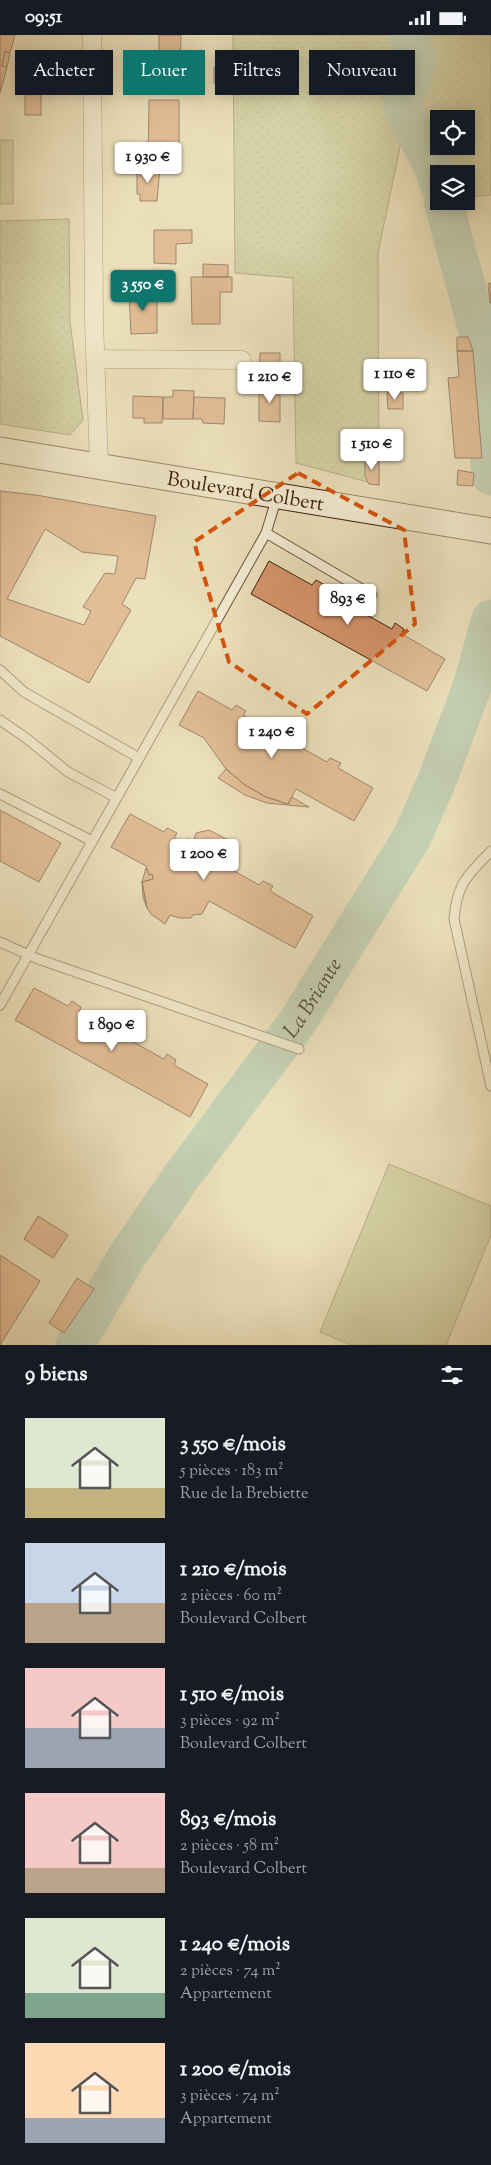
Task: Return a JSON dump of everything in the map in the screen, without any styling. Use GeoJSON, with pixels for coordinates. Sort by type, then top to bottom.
{"type":"FeatureCollection","features":[{"type":"Feature","properties":{"kind":"main road","name":"Boulevard Colbert"},"geometry":{"type":"LineString","coordinates":[[0,450],[486,530]]}},
{"type":"Feature","properties":{"kind":"street"},"geometry":{"type":"LineString","coordinates":[[92,35],[95,359],[99,466]]}},
{"type":"Feature","properties":{"kind":"street"},"geometry":{"type":"LineString","coordinates":[[95,359],[242,360]]}},
{"type":"Feature","properties":{"kind":"lane"},"geometry":{"type":"LineString","coordinates":[[0,1005],[266,533],[277,497]]}},
{"type":"Feature","properties":{"kind":"lane"},"geometry":{"type":"LineString","coordinates":[[266,533],[372,595]]}},
{"type":"Feature","properties":{"kind":"lane"},"geometry":{"type":"LineString","coordinates":[[0,670],[24,692],[139,758]]}},
{"type":"Feature","properties":{"kind":"lane"},"geometry":{"type":"LineString","coordinates":[[0,720],[68,772],[117,798]]}},
{"type":"Feature","properties":{"kind":"lane"},"geometry":{"type":"LineString","coordinates":[[0,793],[92,841]]}},
{"type":"Feature","properties":{"kind":"lane"},"geometry":{"type":"LineString","coordinates":[[491,851],[465,880],[456,897],[454,919],[491,1086]]}},
{"type":"Feature","properties":{"kind":"lane"},"geometry":{"type":"LineString","coordinates":[[0,942],[28,955],[299,1049]]}},
{"type":"Feature","properties":{"kind":"highlighted area"},"geometry":{"type":"Polygon","coordinates":[[[298,473],[404,530],[415,624],[307,714],[229,662],[194,542],[298,473]]]}},
{"type":"Feature","properties":{"kind":"green space"},"geometry":{"type":"Polygon","coordinates":[[[233,35],[491,35],[491,195],[475,196],[475,165],[430,165],[430,167],[403,133],[378,253],[379,485],[296,463],[293,278],[235,273],[234,95],[299,95],[299,50],[233,50],[233,35]]]}},
{"type":"Feature","properties":{"kind":"green space"},"geometry":{"type":"Polygon","coordinates":[[[0,140],[13,140],[13,204],[0,204],[0,140]]]}},
{"type":"Feature","properties":{"kind":"green space"},"geometry":{"type":"Polygon","coordinates":[[[69,219],[70,322],[83,420],[70,435],[0,424],[0,221],[69,219]]]}},
{"type":"Feature","properties":{"kind":"green space"},"geometry":{"type":"Polygon","coordinates":[[[389,1164],[491,1206],[491,1235],[446,1345],[351,1345],[320,1332],[389,1164]]]}},
{"type":"Feature","properties":{"kind":"building"},"geometry":{"type":"Polygon","coordinates":[[[0,35],[15,35],[10,53],[5,51],[2,66],[7,67],[0,93],[0,35]]]}},
{"type":"Feature","properties":{"kind":"building"},"geometry":{"type":"Polygon","coordinates":[[[159,35],[181,35],[181,50],[159,50],[159,35]]]}},
{"type":"Feature","properties":{"kind":"building"},"geometry":{"type":"Polygon","coordinates":[[[5,51],[10,53],[7,67],[2,66],[5,51]]]}},
{"type":"Feature","properties":{"kind":"building"},"geometry":{"type":"Polygon","coordinates":[[[214,67],[215,67],[215,83],[214,67]]]}},
{"type":"Feature","properties":{"kind":"building"},"geometry":{"type":"Polygon","coordinates":[[[25,95],[41,95],[41,115],[25,115],[25,95]]]}},
{"type":"Feature","properties":{"kind":"building"},"geometry":{"type":"Polygon","coordinates":[[[149,100],[179,100],[179,169],[148,168],[149,100]]]}},
{"type":"Feature","properties":{"kind":"building"},"geometry":{"type":"Polygon","coordinates":[[[160,168],[157,201],[140,201],[140,194],[137,194],[137,169],[160,168]]]}},
{"type":"Feature","properties":{"kind":"building"},"geometry":{"type":"Polygon","coordinates":[[[154,230],[192,230],[192,243],[176,244],[176,264],[154,263],[154,230]]]}},
{"type":"Feature","properties":{"kind":"building"},"geometry":{"type":"Polygon","coordinates":[[[203,264],[228,265],[228,277],[203,277],[203,264]]]}},
{"type":"Feature","properties":{"kind":"building"},"geometry":{"type":"Polygon","coordinates":[[[191,277],[232,277],[232,292],[220,292],[220,324],[192,324],[191,277]]]}},
{"type":"Feature","properties":{"kind":"building"},"geometry":{"type":"Polygon","coordinates":[[[491,283],[491,303],[490,303],[488,284],[491,283]]]}},
{"type":"Feature","properties":{"kind":"building"},"geometry":{"type":"Polygon","coordinates":[[[157,291],[157,333],[131,334],[129,292],[157,291]]]}},
{"type":"Feature","properties":{"kind":"building"},"geometry":{"type":"Polygon","coordinates":[[[457,337],[468,337],[473,351],[457,351],[457,337]]]}},
{"type":"Feature","properties":{"kind":"building"},"geometry":{"type":"Polygon","coordinates":[[[457,351],[473,351],[482,458],[455,458],[448,378],[459,377],[457,351]]]}},
{"type":"Feature","properties":{"kind":"building"},"geometry":{"type":"Polygon","coordinates":[[[260,353],[280,353],[280,386],[259,387],[260,353]]]}},
{"type":"Feature","properties":{"kind":"building"},"geometry":{"type":"Polygon","coordinates":[[[280,386],[280,422],[259,421],[259,387],[280,386]]]}},
{"type":"Feature","properties":{"kind":"building"},"geometry":{"type":"Polygon","coordinates":[[[173,390],[194,391],[193,419],[163,419],[163,397],[173,397],[173,390]]]}},
{"type":"Feature","properties":{"kind":"building"},"geometry":{"type":"Polygon","coordinates":[[[387,393],[403,393],[403,409],[388,409],[387,393]]]}},
{"type":"Feature","properties":{"kind":"building"},"geometry":{"type":"Polygon","coordinates":[[[133,396],[163,397],[162,423],[144,423],[144,418],[133,418],[133,396]]]}},
{"type":"Feature","properties":{"kind":"building"},"geometry":{"type":"Polygon","coordinates":[[[194,397],[225,398],[224,424],[203,423],[202,419],[193,419],[194,397]]]}},
{"type":"Feature","properties":{"kind":"building"},"geometry":{"type":"Polygon","coordinates":[[[379,458],[379,485],[369,484],[365,476],[365,459],[379,458]]]}},
{"type":"Feature","properties":{"kind":"building"},"geometry":{"type":"Polygon","coordinates":[[[458,470],[474,473],[473,486],[457,485],[458,470]]]}},
{"type":"Feature","properties":{"kind":"building"},"geometry":{"type":"Polygon","coordinates":[[[0,491],[36,495],[156,516],[145,579],[136,578],[122,604],[131,610],[89,683],[0,636],[0,491]],[[45,529],[7,599],[84,625],[91,611],[83,607],[105,573],[115,574],[118,556],[82,552],[45,529]]]}},
{"type":"Feature","properties":{"kind":"building"},"geometry":{"type":"Polygon","coordinates":[[[269,561],[312,585],[316,580],[325,585],[322,590],[392,629],[395,623],[404,629],[402,634],[445,659],[427,691],[251,594],[269,561]]]}},
{"type":"Feature","properties":{"kind":"building"},"geometry":{"type":"Polygon","coordinates":[[[198,691],[232,710],[236,705],[246,711],[243,715],[327,762],[330,758],[341,763],[338,768],[373,788],[354,821],[296,789],[288,804],[266,797],[245,785],[226,769],[204,738],[179,725],[198,691]]]}},
{"type":"Feature","properties":{"kind":"building"},"geometry":{"type":"Polygon","coordinates":[[[226,769],[245,785],[266,797],[288,804],[292,797],[309,807],[267,803],[245,795],[218,778],[226,769]]]}},
{"type":"Feature","properties":{"kind":"building"},"geometry":{"type":"Polygon","coordinates":[[[0,810],[61,843],[39,882],[0,861],[0,810]]]}},
{"type":"Feature","properties":{"kind":"building"},"geometry":{"type":"Polygon","coordinates":[[[130,814],[164,832],[167,828],[177,833],[174,838],[182,842],[188,839],[194,840],[196,833],[209,830],[232,842],[229,848],[226,848],[230,861],[227,867],[259,885],[263,881],[273,886],[270,891],[313,916],[295,948],[209,901],[202,914],[193,915],[191,918],[179,918],[170,915],[165,924],[151,914],[147,908],[142,882],[153,879],[152,874],[149,875],[146,866],[111,847],[130,814]]]}},
{"type":"Feature","properties":{"kind":"building"},"geometry":{"type":"Polygon","coordinates":[[[146,868],[149,875],[152,874],[153,879],[142,882],[146,868]]]}},
{"type":"Feature","properties":{"kind":"building"},"geometry":{"type":"Polygon","coordinates":[[[142,882],[147,908],[143,897],[142,882]]]}},
{"type":"Feature","properties":{"kind":"building"},"geometry":{"type":"Polygon","coordinates":[[[34,988],[68,1006],[72,1001],[81,1007],[79,1012],[164,1059],[167,1054],[176,1060],[174,1065],[208,1084],[190,1117],[15,1020],[34,988]]]}},
{"type":"Feature","properties":{"kind":"building"},"geometry":{"type":"Polygon","coordinates":[[[38,1216],[68,1235],[53,1258],[24,1239],[38,1216]]]}},
{"type":"Feature","properties":{"kind":"building"},"geometry":{"type":"Polygon","coordinates":[[[0,1255],[40,1281],[0,1345],[0,1255]]]}},
{"type":"Feature","properties":{"kind":"building"},"geometry":{"type":"Polygon","coordinates":[[[77,1278],[94,1289],[64,1333],[49,1323],[77,1278]]]}},
{"type":"Feature","properties":{"kind":"waterway","name":"La Briante"},"geometry":{"type":"LineString","coordinates":[[408,35],[418,60],[402,107],[432,165]]}},
{"type":"Feature","properties":{"kind":"waterway","name":"La Briante"},"geometry":{"type":"LineString","coordinates":[[445,210],[478,331],[491,476]]}},
{"type":"Feature","properties":{"kind":"waterway","name":"La Briante"},"geometry":{"type":"LineString","coordinates":[[75,1345],[127,1256],[182,1176],[298,1021],[412,837],[438,778],[472,687],[491,619]]}}]}
